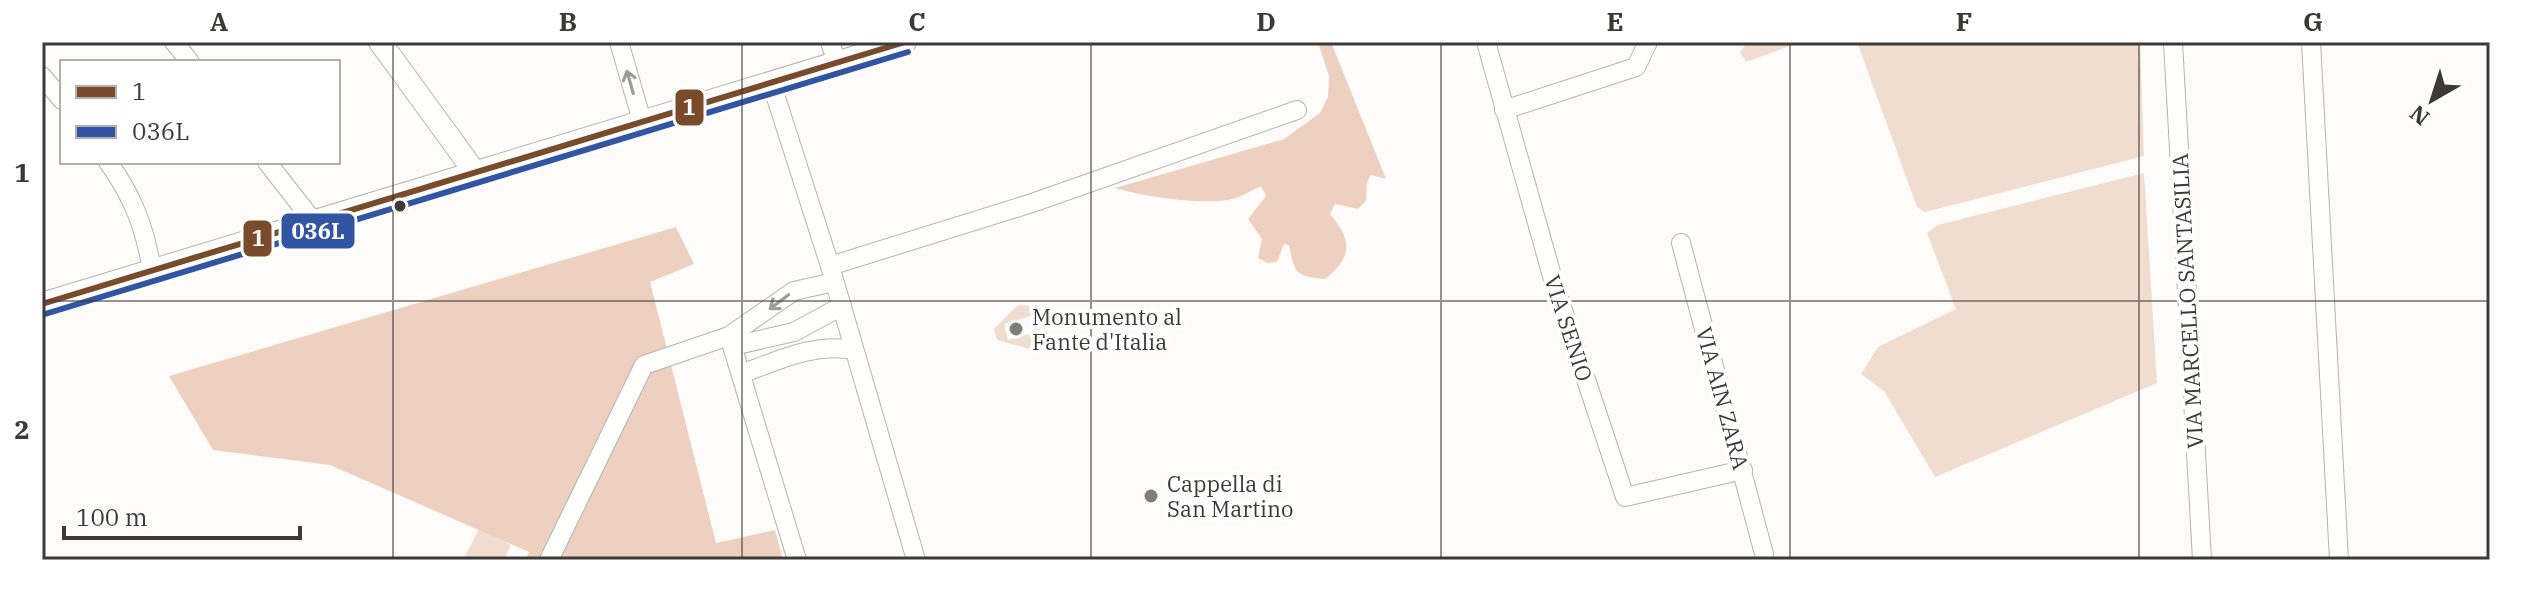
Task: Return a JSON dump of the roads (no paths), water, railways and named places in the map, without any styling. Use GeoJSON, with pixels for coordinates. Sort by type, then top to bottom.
{"type":"FeatureCollection","features":[{"type":"Feature","properties":{"kind":"street"},"geometry":{"type":"LineString","coordinates":[[174,42],[188,60]]}},
{"type":"Feature","properties":{"kind":"street"},"geometry":{"type":"LineString","coordinates":[[380,42],[474,171]]}},
{"type":"Feature","properties":{"kind":"street"},"geometry":{"type":"LineString","coordinates":[[619,42],[642,121]]}},
{"type":"Feature","properties":{"kind":"street"},"geometry":{"type":"LineString","coordinates":[[42,304],[771,82],[834,52],[905,42]]}},
{"type":"Feature","properties":{"kind":"street","name":"VIA SENIO"},"geometry":{"type":"LineString","coordinates":[[1486,42],[1554,283],[1625,497],[1743,470]]}},
{"type":"Feature","properties":{"kind":"street"},"geometry":{"type":"LineString","coordinates":[[1504,110],[1636,67],[1648,42]]}},
{"type":"Feature","properties":{"kind":"street","name":"VIA MARCELLO SANTASILIA"},"geometry":{"type":"LineString","coordinates":[[2173,42],[2202,560]]}},
{"type":"Feature","properties":{"kind":"street"},"geometry":{"type":"LineString","coordinates":[[2311,42],[2339,560]]}},
{"type":"Feature","properties":{"kind":"street"},"geometry":{"type":"LineString","coordinates":[[42,76],[60,98]]}},
{"type":"Feature","properties":{"kind":"street"},"geometry":{"type":"LineString","coordinates":[[771,82],[842,306],[916,560]]}},
{"type":"Feature","properties":{"kind":"street"},"geometry":{"type":"LineString","coordinates":[[731,341],[794,291],[832,274],[1297,110]]}},
{"type":"Feature","properties":{"kind":"street"},"geometry":{"type":"LineString","coordinates":[[109,164],[134,203],[152,270]]}},
{"type":"Feature","properties":{"kind":"street"},"geometry":{"type":"LineString","coordinates":[[269,164],[313,221]]}},
{"type":"Feature","properties":{"kind":"street","name":"VIA AIN ZARA"},"geometry":{"type":"LineString","coordinates":[[1681,243],[1764,554]]}},
{"type":"Feature","properties":{"kind":"street"},"geometry":{"type":"LineString","coordinates":[[549,560],[644,365],[731,341],[794,332],[842,306]]}},
{"type":"Feature","properties":{"kind":"street"},"geometry":{"type":"LineString","coordinates":[[731,341],[797,560]]}},
{"type":"Feature","properties":{"kind":"street"},"geometry":{"type":"LineString","coordinates":[[741,374],[811,350],[838,347],[854,350]]}},
{"type":"Feature","properties":{"kind":"place","name":"Monumento al Fante d'Italia"},"geometry":{"type":"Point","coordinates":[1016,329]}},
{"type":"Feature","properties":{"kind":"place","name":"Cappella di San Martino"},"geometry":{"type":"Point","coordinates":[1151,496]}}]}
